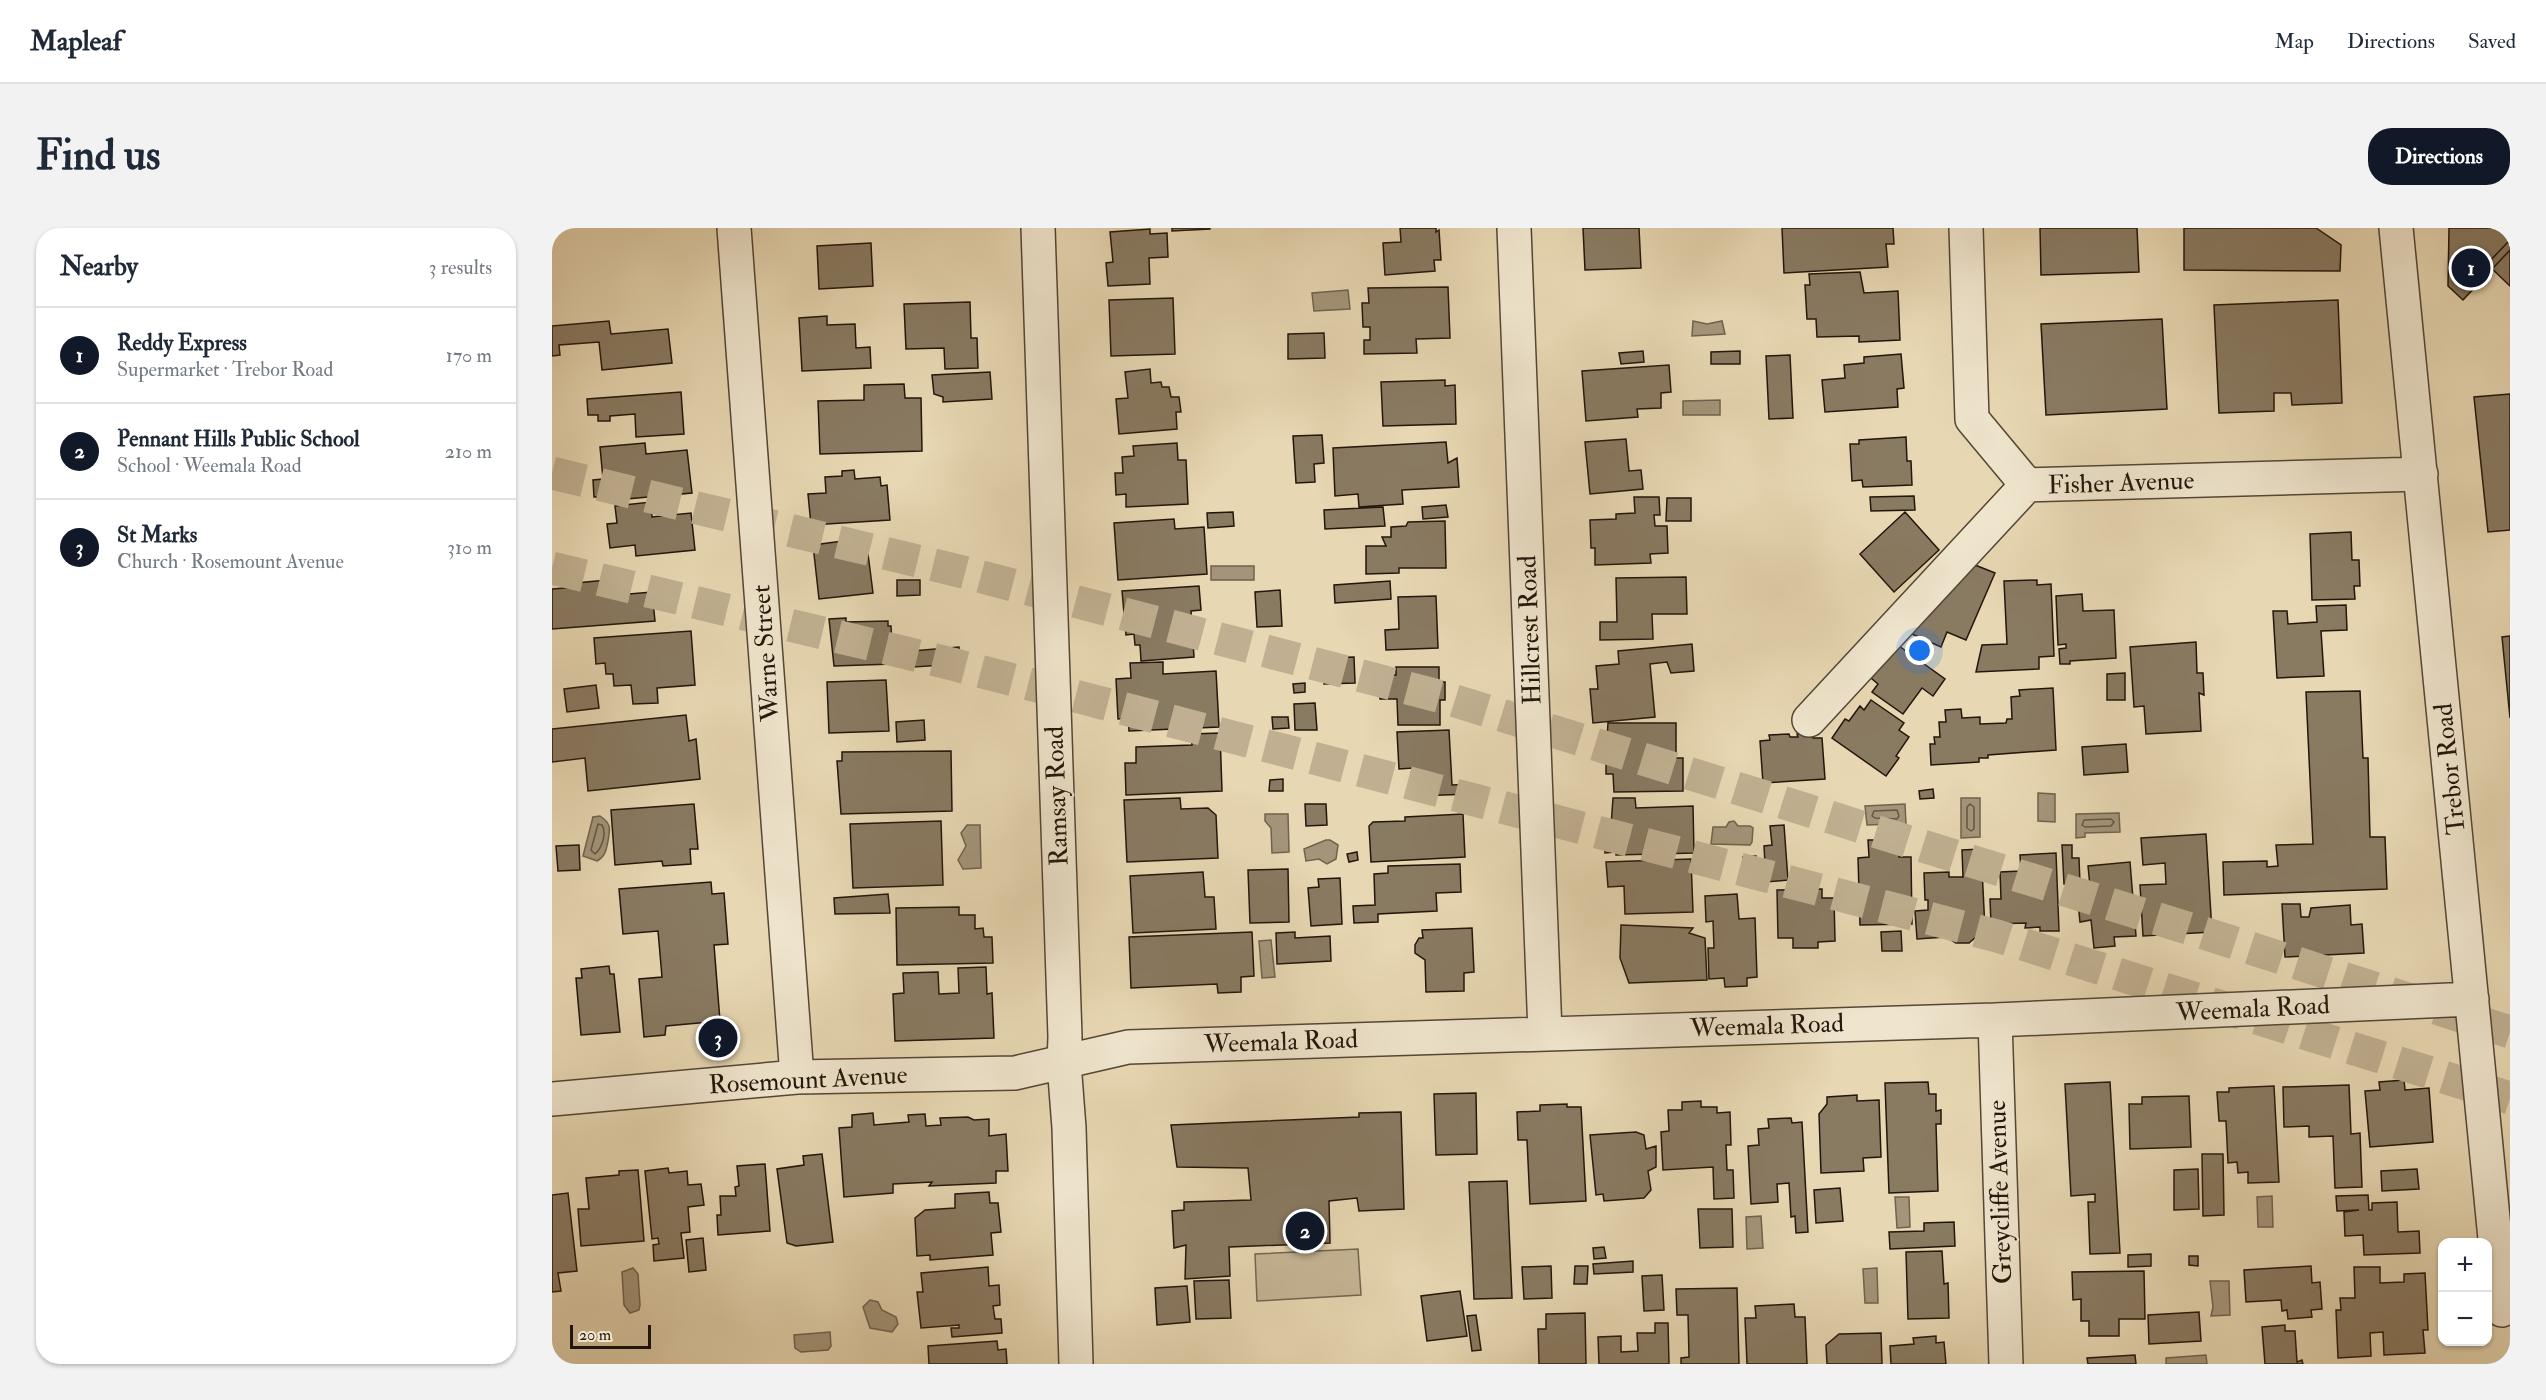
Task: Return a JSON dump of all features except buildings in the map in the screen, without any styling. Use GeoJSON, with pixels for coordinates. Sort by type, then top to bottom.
{"type":"FeatureCollection","features":[{"type":"Feature","properties":{"kind":"street","name":"Warne Street"},"geometry":{"type":"LineString","coordinates":[[734,228],[797,1077]]}},
{"type":"Feature","properties":{"kind":"street","name":"Ramsay Road"},"geometry":{"type":"LineString","coordinates":[[1038,228],[1065,1025],[1064,1063],[1069,1128],[1076,1364]]}},
{"type":"Feature","properties":{"kind":"street","name":"Hillcrest Road"},"geometry":{"type":"LineString","coordinates":[[1514,228],[1545,1033]]}},
{"type":"Feature","properties":{"kind":"street","name":"Fisher Avenue"},"geometry":{"type":"LineString","coordinates":[[1966,228],[1971,419],[2027,485],[2421,474]]}},
{"type":"Feature","properties":{"kind":"street","name":"Trebor Road"},"geometry":{"type":"LineString","coordinates":[[2396,228],[2502,1310]]}},
{"type":"Feature","properties":{"kind":"street"},"geometry":{"type":"LineString","coordinates":[[1809,720],[2027,485]]}},
{"type":"Feature","properties":{"kind":"street","name":"Weemala Road"},"geometry":{"type":"LineString","coordinates":[[1064,1063],[1128,1047],[1995,1020],[2472,999]]}},
{"type":"Feature","properties":{"kind":"street","name":"Greycliffe Avenue"},"geometry":{"type":"LineString","coordinates":[[1995,1020],[2006,1364]]}},
{"type":"Feature","properties":{"kind":"street","name":"Rosemount Avenue"},"geometry":{"type":"LineString","coordinates":[[552,1099],[797,1077],[1015,1073],[1064,1063]]}},
{"type":"Feature","properties":{"kind":"shaded area"},"geometry":{"type":"Polygon","coordinates":[[[1358,1249],[1361,1295],[1257,1301],[1255,1254],[1358,1249]]]}},
{"type":"Feature","properties":{"kind":"water"},"geometry":{"type":"Polygon","coordinates":[[[1348,290],[1350,309],[1314,311],[1312,293],[1348,290]]]}},
{"type":"Feature","properties":{"kind":"water"},"geometry":{"type":"Polygon","coordinates":[[[1693,321],[1707,324],[1722,321],[1725,334],[1692,336],[1693,321]]]}},
{"type":"Feature","properties":{"kind":"water"},"geometry":{"type":"Polygon","coordinates":[[[1720,400],[1720,415],[1683,415],[1683,401],[1720,400]]]}},
{"type":"Feature","properties":{"kind":"water"},"geometry":{"type":"Polygon","coordinates":[[[1211,566],[1254,566],[1254,580],[1211,580],[1211,566]]]}},
{"type":"Feature","properties":{"kind":"water"},"geometry":{"type":"Polygon","coordinates":[[[2038,793],[2055,794],[2055,822],[2038,821],[2038,793]]]}},
{"type":"Feature","properties":{"kind":"water"},"geometry":{"type":"Polygon","coordinates":[[[1961,798],[1980,798],[1980,837],[1961,838],[1961,798]]]}},
{"type":"Feature","properties":{"kind":"water"},"geometry":{"type":"Polygon","coordinates":[[[1905,804],[1906,824],[1896,828],[1893,824],[1867,825],[1865,806],[1905,804]]]}},
{"type":"Feature","properties":{"kind":"water"},"geometry":{"type":"Polygon","coordinates":[[[2119,813],[2120,832],[2085,833],[2085,837],[2076,838],[2076,814],[2119,813]]]}},
{"type":"Feature","properties":{"kind":"water"},"geometry":{"type":"Polygon","coordinates":[[[1265,814],[1288,814],[1289,852],[1272,853],[1271,828],[1265,821],[1265,814]]]}},
{"type":"Feature","properties":{"kind":"water"},"geometry":{"type":"Polygon","coordinates":[[[600,816],[607,822],[610,830],[605,852],[597,861],[583,856],[593,817],[600,816]]]}},
{"type":"Feature","properties":{"kind":"water"},"geometry":{"type":"Polygon","coordinates":[[[1734,821],[1738,826],[1753,828],[1750,845],[1711,844],[1713,827],[1726,827],[1729,822],[1734,821]]]}},
{"type":"Feature","properties":{"kind":"water"},"geometry":{"type":"Polygon","coordinates":[[[967,825],[980,825],[981,868],[963,869],[958,860],[966,846],[961,833],[967,825]]]}},
{"type":"Feature","properties":{"kind":"water"},"geometry":{"type":"Polygon","coordinates":[[[1326,840],[1338,845],[1336,859],[1327,864],[1319,859],[1306,861],[1304,849],[1326,840]]]}},
{"type":"Feature","properties":{"kind":"water"},"geometry":{"type":"Polygon","coordinates":[[[1271,940],[1275,977],[1262,978],[1259,941],[1271,940]]]}},
{"type":"Feature","properties":{"kind":"water"},"geometry":{"type":"Polygon","coordinates":[[[2272,1196],[2273,1227],[2258,1227],[2257,1197],[2272,1196]]]}},
{"type":"Feature","properties":{"kind":"water"},"geometry":{"type":"Polygon","coordinates":[[[1895,1197],[1909,1197],[1910,1227],[1897,1228],[1895,1197]]]}},
{"type":"Feature","properties":{"kind":"water"},"geometry":{"type":"Polygon","coordinates":[[[1761,1216],[1763,1248],[1747,1249],[1746,1217],[1761,1216]]]}},
{"type":"Feature","properties":{"kind":"water"},"geometry":{"type":"Polygon","coordinates":[[[633,1268],[638,1274],[640,1305],[639,1310],[630,1313],[624,1305],[622,1272],[633,1268]]]}},
{"type":"Feature","properties":{"kind":"water"},"geometry":{"type":"Polygon","coordinates":[[[1877,1268],[1878,1303],[1865,1303],[1863,1269],[1877,1268]]]}},
{"type":"Feature","properties":{"kind":"water"},"geometry":{"type":"Polygon","coordinates":[[[2210,1281],[2229,1281],[2230,1315],[2211,1316],[2213,1307],[2210,1281]]]}},
{"type":"Feature","properties":{"kind":"water"},"geometry":{"type":"Polygon","coordinates":[[[870,1300],[878,1302],[882,1310],[896,1317],[898,1324],[892,1332],[870,1328],[863,1307],[870,1300]]]}},
{"type":"Feature","properties":{"kind":"water"},"geometry":{"type":"Polygon","coordinates":[[[830,1332],[831,1346],[828,1350],[801,1352],[795,1348],[794,1335],[830,1332]]]}},
{"type":"Feature","properties":{"kind":"water"},"geometry":{"type":"Polygon","coordinates":[[[2206,1355],[2207,1364],[2166,1364],[2166,1358],[2206,1355]]]}},
{"type":"Feature","properties":{"kind":"tunnel"},"geometry":{"type":"LineString","coordinates":[[552,473],[963,572],[1446,698],[2213,936],[2510,1032]]}},
{"type":"Feature","properties":{"kind":"tunnel"},"geometry":{"type":"LineString","coordinates":[[552,568],[952,664],[1997,936],[2510,1098]]}},
{"type":"Feature","properties":{"kind":"place","name":"Reddy Express"},"geometry":{"type":"Point","coordinates":[2471,268]}},
{"type":"Feature","properties":{"kind":"place","name":"St Marks"},"geometry":{"type":"Point","coordinates":[718,1038]}},
{"type":"Feature","properties":{"kind":"place","name":"Pennant Hills Public School"},"geometry":{"type":"Point","coordinates":[1305,1231]}}]}
